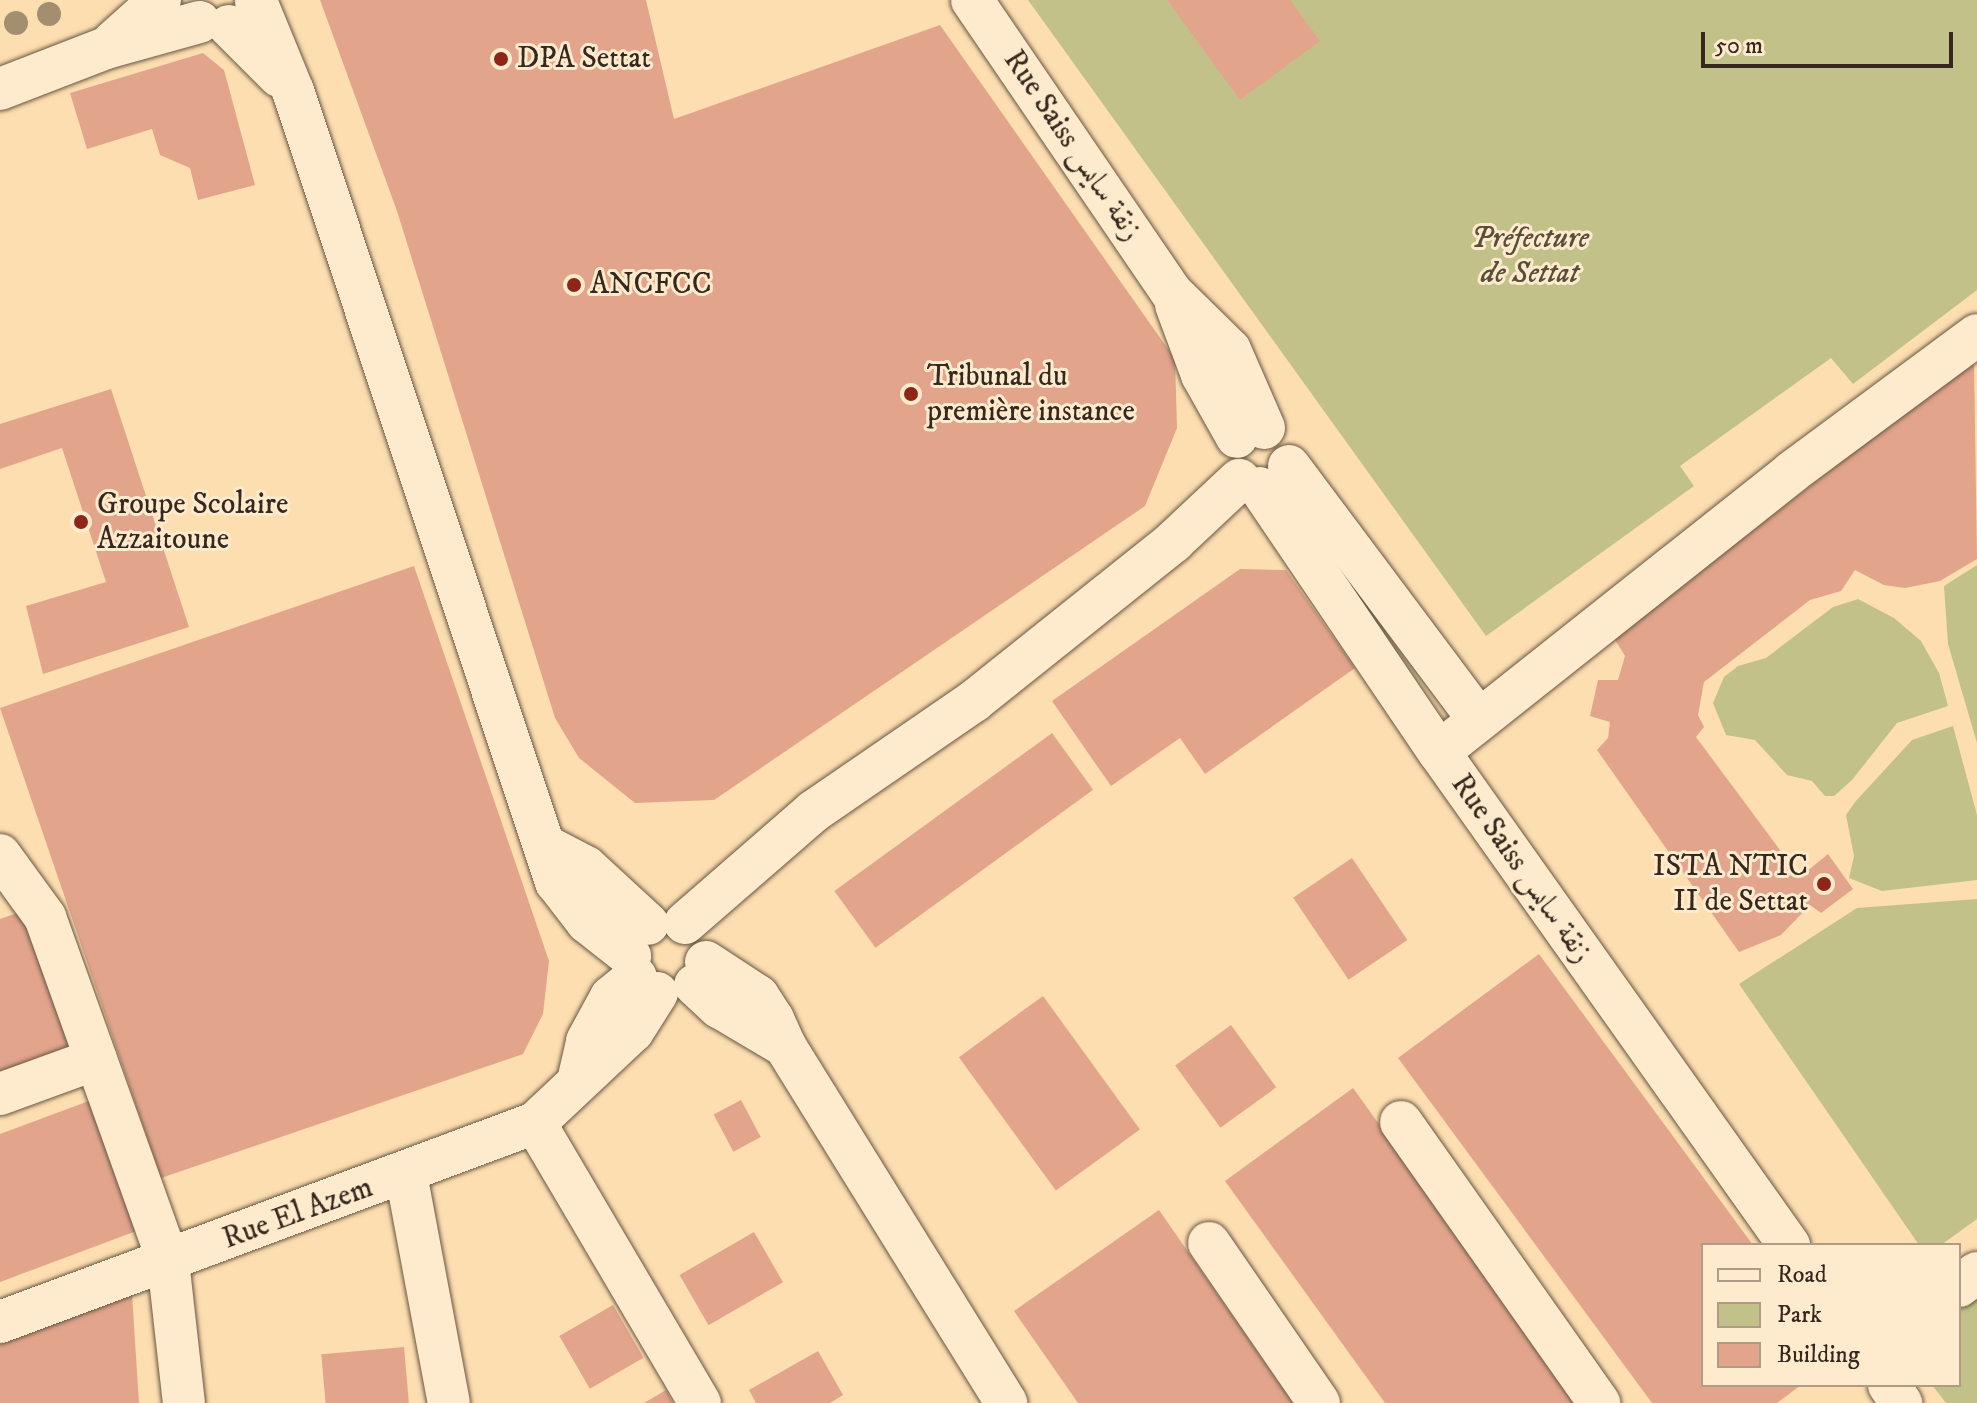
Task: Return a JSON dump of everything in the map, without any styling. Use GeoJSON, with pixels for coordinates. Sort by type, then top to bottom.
{"type":"FeatureCollection","features":[{"type":"Feature","properties":{"kind":"street"},"geometry":{"type":"LineString","coordinates":[[106,48],[160,0]]}},
{"type":"Feature","properties":{"kind":"street","name":"Rue Saiss زنقة سايس"},"geometry":{"type":"LineString","coordinates":[[972,0],[1172,293],[1230,350],[1250,433]]}},
{"type":"Feature","properties":{"kind":"street"},"geometry":{"type":"LineString","coordinates":[[0,89],[106,48],[224,10],[293,91],[556,882],[587,922],[665,960],[758,996],[785,1046],[1006,1403]]}},
{"type":"Feature","properties":{"kind":"street"},"geometry":{"type":"LineString","coordinates":[[1439,752],[1792,472],[1977,335]]}},
{"type":"Feature","properties":{"kind":"street"},"geometry":{"type":"LineString","coordinates":[[1263,478],[1282,437],[1250,433],[1230,459],[1263,478],[1479,720]]}},
{"type":"Feature","properties":{"kind":"street","name":"Rue Saiss زنقة سايس"},"geometry":{"type":"LineString","coordinates":[[1263,478],[1439,752],[1788,1243]]}},
{"type":"Feature","properties":{"kind":"street","name":"Rue El Azem"},"geometry":{"type":"LineString","coordinates":[[0,1322],[406,1174],[535,1123],[579,1077],[587,1041],[611,997],[665,960],[814,811],[974,701],[1148,562],[1263,478]]}},
{"type":"Feature","properties":{"kind":"street"},"geometry":{"type":"LineString","coordinates":[[7,876],[45,917],[168,1261],[184,1403]]}},
{"type":"Feature","properties":{"kind":"street"},"geometry":{"type":"LineString","coordinates":[[0,1094],[96,1059]]}},
{"type":"Feature","properties":{"kind":"street"},"geometry":{"type":"LineString","coordinates":[[1401,1122],[1599,1403]]}},
{"type":"Feature","properties":{"kind":"street"},"geometry":{"type":"LineString","coordinates":[[535,1123],[700,1403]]}},
{"type":"Feature","properties":{"kind":"street"},"geometry":{"type":"LineString","coordinates":[[406,1174],[449,1403]]}},
{"type":"Feature","properties":{"kind":"street"},"geometry":{"type":"LineString","coordinates":[[1209,1243],[1319,1403]]}},
{"type":"Feature","properties":{"kind":"green space","name":"Préfecture de Settat"},"geometry":{"type":"Polygon","coordinates":[[[1028,0],[1977,0],[1977,290],[1853,384],[1831,358],[1680,466],[1694,486],[1486,636],[1028,0]]]}},
{"type":"Feature","properties":{"kind":"green space"},"geometry":{"type":"Polygon","coordinates":[[[1977,565],[1977,743],[1948,644],[1944,586],[1977,565]]]}},
{"type":"Feature","properties":{"kind":"green space"},"geometry":{"type":"Polygon","coordinates":[[[1858,599],[1894,618],[1921,641],[1939,673],[1948,706],[1897,723],[1852,780],[1834,796],[1825,796],[1812,781],[1787,775],[1755,740],[1726,735],[1713,703],[1724,677],[1738,666],[1766,658],[1833,607],[1858,599]]]}},
{"type":"Feature","properties":{"kind":"green space"},"geometry":{"type":"Polygon","coordinates":[[[1953,726],[1977,815],[1977,880],[1882,891],[1849,878],[1854,856],[1846,815],[1912,740],[1953,726]]]}},
{"type":"Feature","properties":{"kind":"green space"},"geometry":{"type":"Polygon","coordinates":[[[1977,899],[1977,1219],[1944,1243],[1918,1243],[1739,984],[1857,908],[1977,899]]]}},
{"type":"Feature","properties":{"kind":"green space"},"geometry":{"type":"Polygon","coordinates":[[[1977,1281],[1977,1403],[1946,1403],[1934,1387],[1961,1387],[1961,1293],[1977,1281]]]}},
{"type":"Feature","properties":{"kind":"building","name":"Tribunal du première instance"},"geometry":{"type":"Polygon","coordinates":[[[320,0],[646,0],[674,119],[940,25],[1175,359],[1177,428],[1145,506],[714,800],[635,803],[579,758],[555,718],[397,211],[320,0]]]}},
{"type":"Feature","properties":{"kind":"building"},"geometry":{"type":"Polygon","coordinates":[[[1167,0],[1290,0],[1320,41],[1240,100],[1167,0]]]}},
{"type":"Feature","properties":{"kind":"building"},"geometry":{"type":"Polygon","coordinates":[[[203,53],[224,70],[255,185],[198,200],[190,168],[160,155],[152,129],[87,149],[70,93],[203,53]]]}},
{"type":"Feature","properties":{"kind":"building"},"geometry":{"type":"Polygon","coordinates":[[[1974,359],[1977,559],[1940,581],[1905,588],[1884,585],[1855,570],[1841,591],[1810,600],[1704,682],[1698,715],[1704,727],[1696,737],[1800,877],[1828,854],[1853,889],[1821,913],[1810,905],[1781,935],[1739,952],[1597,750],[1608,738],[1610,722],[1590,716],[1598,680],[1618,680],[1625,656],[1614,638],[1974,359]]]}},
{"type":"Feature","properties":{"kind":"building"},"geometry":{"type":"Polygon","coordinates":[[[111,389],[189,627],[43,674],[26,606],[106,582],[62,448],[0,469],[0,424],[111,389]]]}},
{"type":"Feature","properties":{"kind":"building"},"geometry":{"type":"Polygon","coordinates":[[[414,566],[549,961],[543,1014],[523,1054],[161,1178],[0,708],[414,566]]]}},
{"type":"Feature","properties":{"kind":"building"},"geometry":{"type":"Polygon","coordinates":[[[1240,569],[1286,570],[1355,668],[1205,774],[1180,738],[1111,786],[1052,701],[1240,569]]]}},
{"type":"Feature","properties":{"kind":"building"},"geometry":{"type":"Polygon","coordinates":[[[1052,733],[1093,790],[876,948],[834,891],[1052,733]]]}},
{"type":"Feature","properties":{"kind":"building"},"geometry":{"type":"Polygon","coordinates":[[[1352,858],[1407,940],[1348,980],[1293,898],[1352,858]]]}},
{"type":"Feature","properties":{"kind":"building"},"geometry":{"type":"Polygon","coordinates":[[[29,909],[80,1058],[0,1086],[0,919],[29,909]]]}},
{"type":"Feature","properties":{"kind":"building"},"geometry":{"type":"Polygon","coordinates":[[[1539,954],[1752,1243],[1701,1243],[1701,1387],[1798,1387],[1777,1403],[1652,1403],[1398,1058],[1539,954]]]}},
{"type":"Feature","properties":{"kind":"building"},"geometry":{"type":"Polygon","coordinates":[[[1043,996],[1140,1129],[1056,1191],[959,1057],[1043,996]]]}},
{"type":"Feature","properties":{"kind":"building"},"geometry":{"type":"Polygon","coordinates":[[[1231,1025],[1276,1087],[1220,1128],[1175,1066],[1231,1025]]]}},
{"type":"Feature","properties":{"kind":"building"},"geometry":{"type":"Polygon","coordinates":[[[1353,1088],[1580,1403],[1385,1403],[1225,1181],[1353,1088]]]}},
{"type":"Feature","properties":{"kind":"building"},"geometry":{"type":"Polygon","coordinates":[[[97,1098],[139,1230],[0,1282],[0,1134],[97,1098]]]}},
{"type":"Feature","properties":{"kind":"building"},"geometry":{"type":"Polygon","coordinates":[[[741,1100],[761,1137],[733,1152],[714,1115],[741,1100]]]}},
{"type":"Feature","properties":{"kind":"building"},"geometry":{"type":"Polygon","coordinates":[[[1159,1210],[1293,1403],[1078,1403],[1014,1311],[1159,1210]]]}},
{"type":"Feature","properties":{"kind":"building"},"geometry":{"type":"Polygon","coordinates":[[[754,1232],[783,1282],[709,1325],[680,1275],[754,1232]]]}},
{"type":"Feature","properties":{"kind":"building"},"geometry":{"type":"Polygon","coordinates":[[[132,1294],[139,1403],[0,1403],[0,1342],[132,1294]]]}},
{"type":"Feature","properties":{"kind":"building"},"geometry":{"type":"Polygon","coordinates":[[[613,1305],[644,1358],[590,1389],[559,1336],[613,1305]]]}},
{"type":"Feature","properties":{"kind":"building"},"geometry":{"type":"Polygon","coordinates":[[[404,1347],[409,1403],[326,1403],[321,1354],[404,1347]]]}},
{"type":"Feature","properties":{"kind":"building"},"geometry":{"type":"Polygon","coordinates":[[[818,1351],[843,1395],[830,1403],[756,1403],[749,1390],[818,1351]]]}},
{"type":"Feature","properties":{"kind":"building"},"geometry":{"type":"Polygon","coordinates":[[[666,1390],[673,1403],[644,1403],[666,1390]]]}},
{"type":"Feature","properties":{"kind":"place","name":"DPA Settat"},"geometry":{"type":"Point","coordinates":[501,59]}},
{"type":"Feature","properties":{"kind":"place","name":"ANCFCC"},"geometry":{"type":"Point","coordinates":[574,285]}},
{"type":"Feature","properties":{"kind":"place","name":"Tribunal du première instance"},"geometry":{"type":"Point","coordinates":[911,394]}},
{"type":"Feature","properties":{"kind":"place","name":"Groupe Scolaire Azzaitoune"},"geometry":{"type":"Point","coordinates":[81,522]}},
{"type":"Feature","properties":{"kind":"place","name":"ISTA NTIC II de Settat"},"geometry":{"type":"Point","coordinates":[1824,884]}}]}
